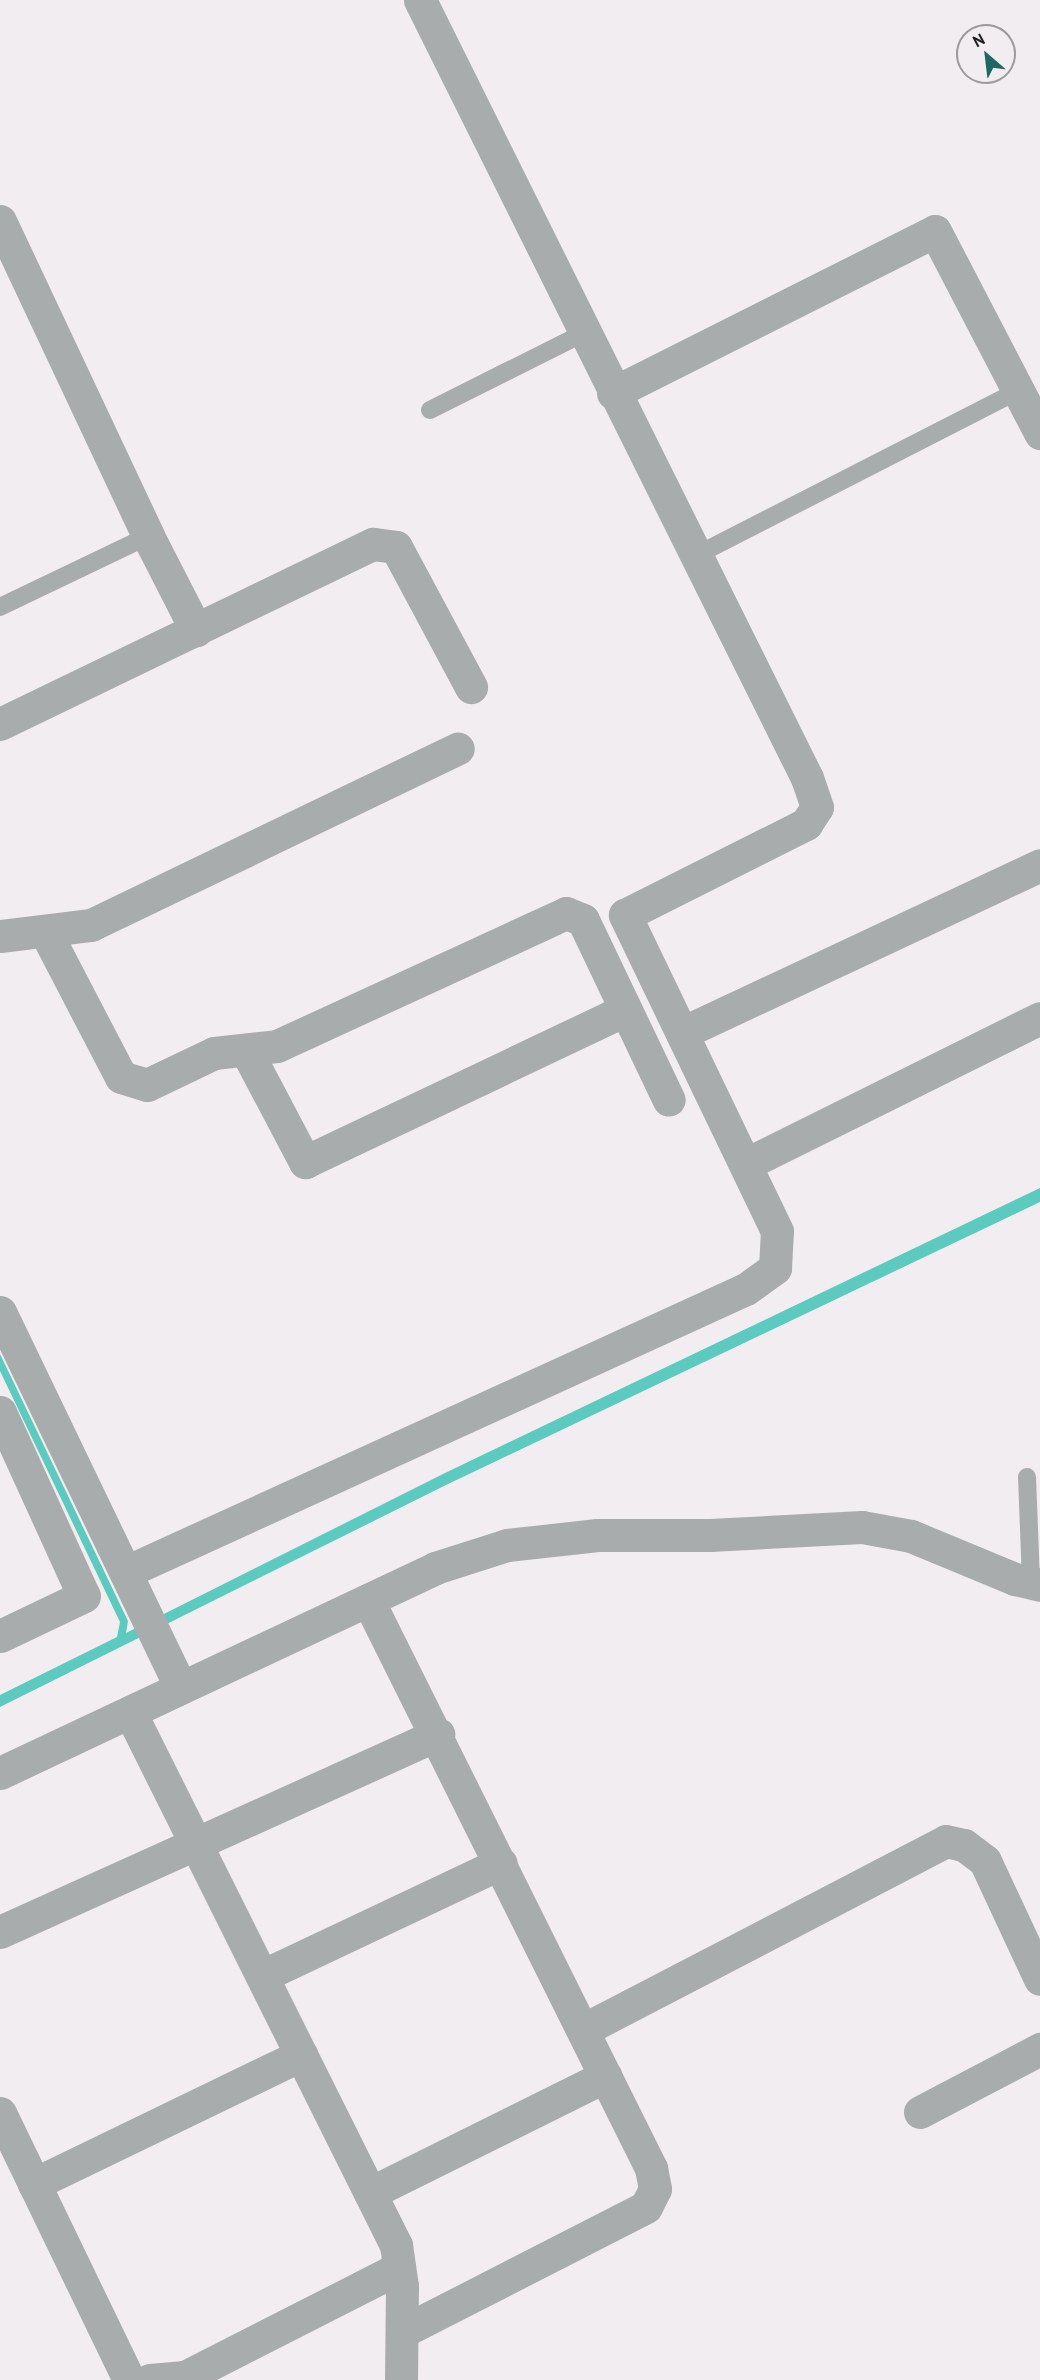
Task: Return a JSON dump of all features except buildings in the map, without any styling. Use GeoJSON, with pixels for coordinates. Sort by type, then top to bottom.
{"type":"FeatureCollection","features":[{"type":"Feature","properties":{"kind":"street"},"geometry":{"type":"LineString","coordinates":[[128,1572],[763,1278],[775,1268],[777,1231],[684,1032],[625,915],[806,824],[817,807],[802,768],[613,393],[420,0]]}},
{"type":"Feature","properties":{"kind":"street"},"geometry":{"type":"LineString","coordinates":[[0,221],[148,536],[196,630]]}},
{"type":"Feature","properties":{"kind":"street"},"geometry":{"type":"LineString","coordinates":[[613,393],[935,231],[1040,433]]}},
{"type":"Feature","properties":{"kind":"street"},"geometry":{"type":"LineString","coordinates":[[0,724],[373,544],[396,547],[471,687]]}},
{"type":"Feature","properties":{"kind":"street"},"geometry":{"type":"LineString","coordinates":[[1,934],[46,933],[91,925],[458,748]]}},
{"type":"Feature","properties":{"kind":"street"},"geometry":{"type":"LineString","coordinates":[[684,1032],[1040,865]]}},
{"type":"Feature","properties":{"kind":"street"},"geometry":{"type":"LineString","coordinates":[[46,933],[121,1077],[147,1085],[214,1053],[277,1046],[566,914],[583,920],[669,1100]]}},
{"type":"Feature","properties":{"kind":"street"},"geometry":{"type":"LineString","coordinates":[[246,1050],[305,1162],[625,1010]]}},
{"type":"Feature","properties":{"kind":"street"},"geometry":{"type":"LineString","coordinates":[[746,1164],[1040,1018]]}},
{"type":"Feature","properties":{"kind":"street"},"geometry":{"type":"LineString","coordinates":[[0,1312],[128,1572],[181,1688]]}},
{"type":"Feature","properties":{"kind":"street"},"geometry":{"type":"LineString","coordinates":[[0,1412],[84,1596],[0,1636]]}},
{"type":"Feature","properties":{"kind":"street"},"geometry":{"type":"LineString","coordinates":[[0,1773],[435,1568],[507,1545],[597,1535],[710,1535],[862,1527],[911,1536],[1035,1584]]}},
{"type":"Feature","properties":{"kind":"street"},"geometry":{"type":"LineString","coordinates":[[368,1600],[438,1734],[651,2168],[655,2189],[646,2207],[404,2331]]}},
{"type":"Feature","properties":{"kind":"street"},"geometry":{"type":"LineString","coordinates":[[130,1712],[396,2245],[404,2331],[401,2380]]}},
{"type":"Feature","properties":{"kind":"street"},"geometry":{"type":"LineString","coordinates":[[0,1932],[438,1734]]}},
{"type":"Feature","properties":{"kind":"street"},"geometry":{"type":"LineString","coordinates":[[583,2030],[946,1842],[964,1845],[985,1861],[1040,1980]]}},
{"type":"Feature","properties":{"kind":"street"},"geometry":{"type":"LineString","coordinates":[[262,1976],[501,1863]]}},
{"type":"Feature","properties":{"kind":"street"},"geometry":{"type":"LineString","coordinates":[[920,2112],[1040,2049]]}},
{"type":"Feature","properties":{"kind":"street"},"geometry":{"type":"LineString","coordinates":[[34,2184],[301,2055]]}},
{"type":"Feature","properties":{"kind":"street"},"geometry":{"type":"LineString","coordinates":[[370,2193],[606,2076]]}},
{"type":"Feature","properties":{"kind":"street"},"geometry":{"type":"LineString","coordinates":[[0,2113],[129,2380]]}},
{"type":"Feature","properties":{"kind":"street"},"geometry":{"type":"LineString","coordinates":[[150,2380],[185,2377],[399,2268]]}},
{"type":"Feature","properties":{"kind":"lane"},"geometry":{"type":"LineString","coordinates":[[430,410],[584,333]]}},
{"type":"Feature","properties":{"kind":"lane"},"geometry":{"type":"LineString","coordinates":[[695,556],[1018,391]]}},
{"type":"Feature","properties":{"kind":"lane"},"geometry":{"type":"LineString","coordinates":[[0,607],[148,536]]}},
{"type":"Feature","properties":{"kind":"lane"},"geometry":{"type":"LineString","coordinates":[[1027,1477],[1035,1584]]}},
{"type":"Feature","properties":{"kind":"shaded area"},"geometry":{"type":"Polygon","coordinates":[[[1040,1188],[1040,1202],[446,1485],[0,1707],[0,1695],[117,1637],[120,1622],[0,1371],[0,1354],[128,1621],[126,1633],[445,1473],[1040,1188]]]}}]}
